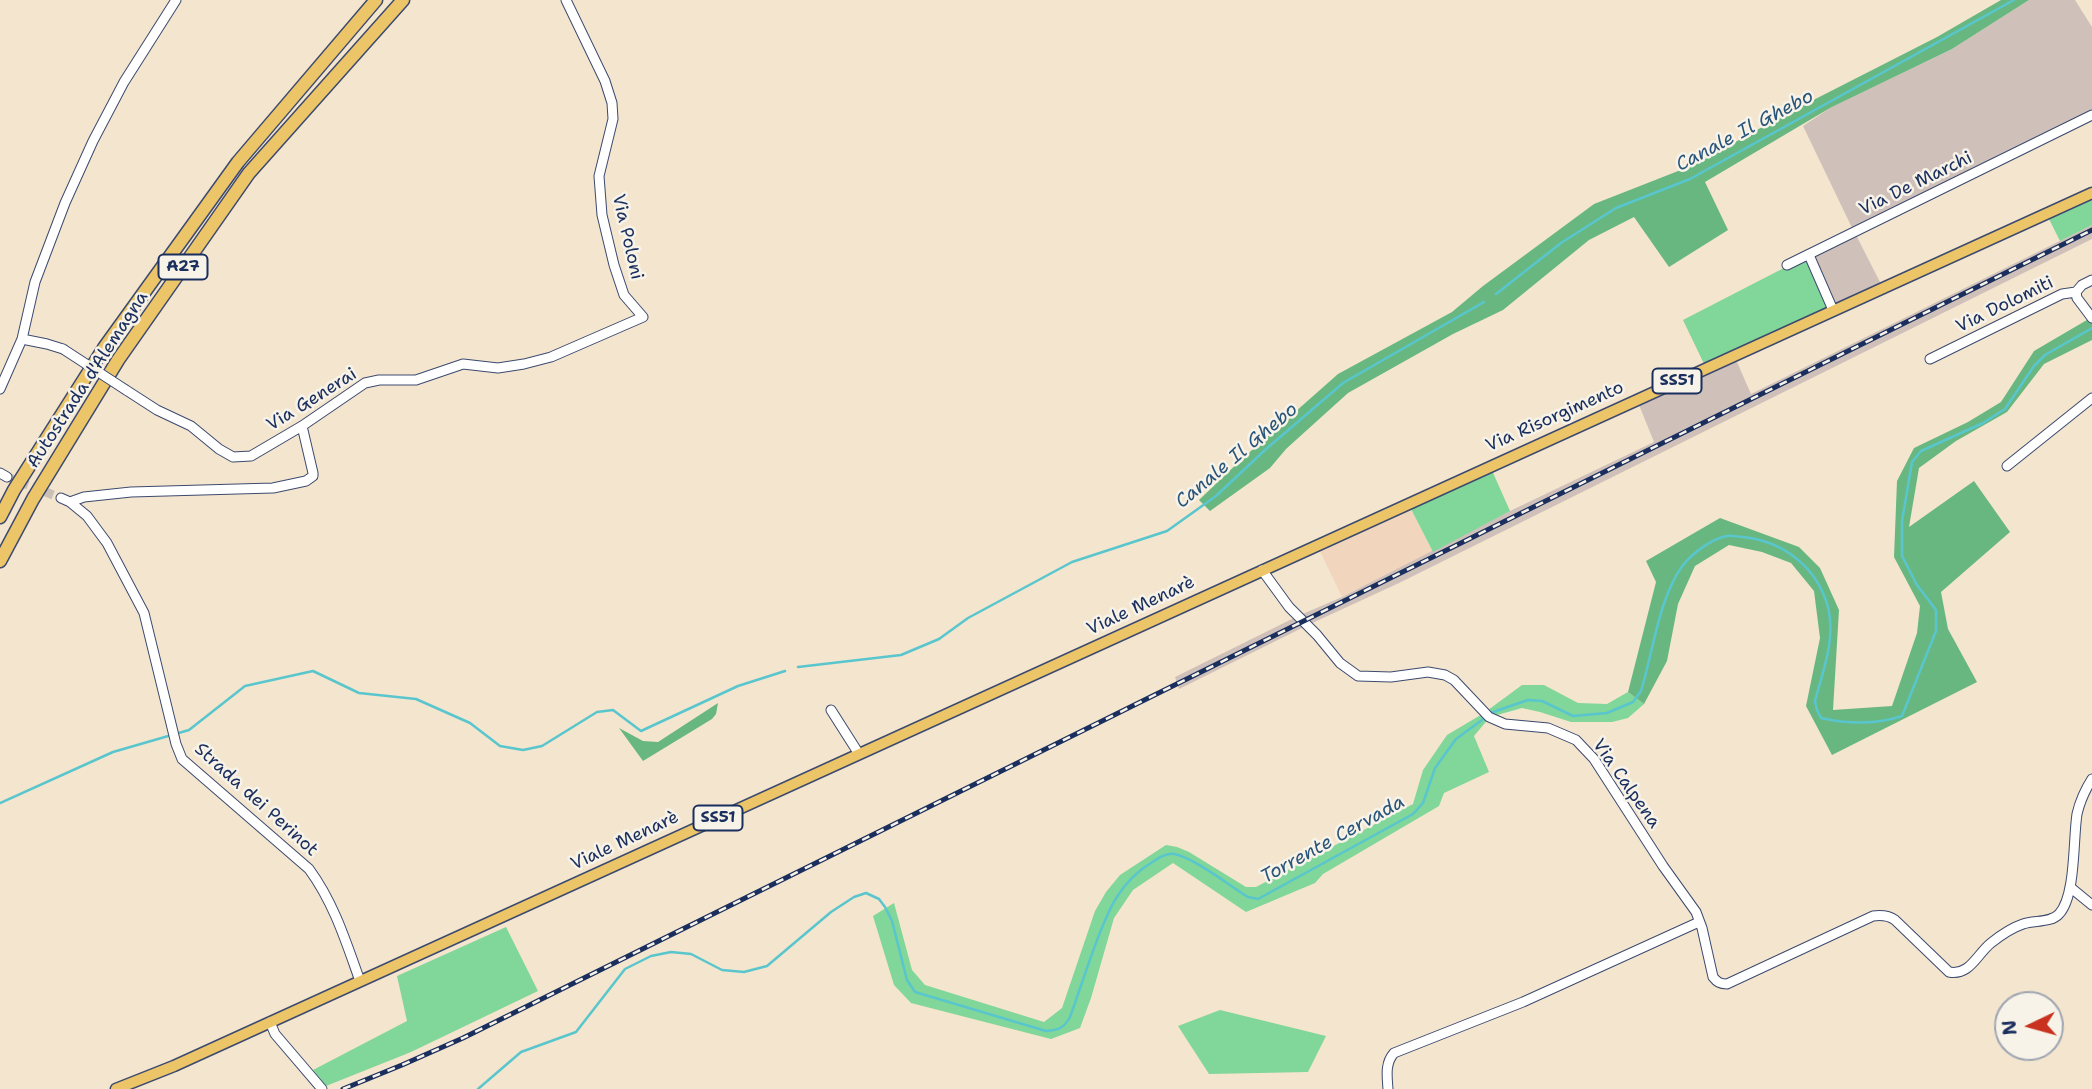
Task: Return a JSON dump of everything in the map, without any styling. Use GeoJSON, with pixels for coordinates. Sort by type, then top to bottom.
{"type":"FeatureCollection","features":[{"type":"Feature","properties":{"kind":"highway","name":"Autostrada d'Alemagna"},"geometry":{"type":"LineString","coordinates":[[0,517],[14,490],[104,348],[238,162],[376,0]]}},
{"type":"Feature","properties":{"kind":"highway","name":"Autostrada d'Alemagna"},"geometry":{"type":"LineString","coordinates":[[0,561],[33,499],[118,360],[249,173],[403,0]]}},
{"type":"Feature","properties":{"kind":"main road","name":"Via Risorgimento"},"geometry":{"type":"LineString","coordinates":[[1262,570],[2092,192]]}},
{"type":"Feature","properties":{"kind":"main road","name":"Viale Menarè"},"geometry":{"type":"LineString","coordinates":[[116,1089],[174,1066],[1262,570]]}},
{"type":"Feature","properties":{"kind":"street"},"geometry":{"type":"LineString","coordinates":[[0,389],[22,339],[35,282],[65,203],[124,82],[176,0]]}},
{"type":"Feature","properties":{"kind":"street","name":"Via Poloni"},"geometry":{"type":"LineString","coordinates":[[566,0],[605,81],[612,103],[612,119],[599,176],[602,215],[624,295],[643,317]]}},
{"type":"Feature","properties":{"kind":"street","name":"Via De Marchi"},"geometry":{"type":"LineString","coordinates":[[1787,265],[2092,115]]}},
{"type":"Feature","properties":{"kind":"street"},"geometry":{"type":"LineString","coordinates":[[1809,256],[1833,310]]}},
{"type":"Feature","properties":{"kind":"street","name":"Via Dolomiti"},"geometry":{"type":"LineString","coordinates":[[1930,359],[2062,294],[2076,292],[2092,280]]}},
{"type":"Feature","properties":{"kind":"street"},"geometry":{"type":"LineString","coordinates":[[2076,292],[2077,299],[2092,317]]}},
{"type":"Feature","properties":{"kind":"street","name":"Via Generai"},"geometry":{"type":"LineString","coordinates":[[22,339],[63,349],[156,410],[191,426],[233,457],[251,456],[302,426],[365,383],[379,380],[416,380],[463,364],[498,368],[551,358],[643,317]]}},
{"type":"Feature","properties":{"kind":"street"},"geometry":{"type":"LineString","coordinates":[[2007,466],[2092,398]]}},
{"type":"Feature","properties":{"kind":"street","name":"Strada dei Perinot"},"geometry":{"type":"LineString","coordinates":[[302,426],[313,473],[306,481],[273,488],[224,491],[171,489],[66,500],[87,516],[107,542],[144,612],[176,744],[183,759],[309,869],[322,886],[337,917],[360,981]]}},
{"type":"Feature","properties":{"kind":"street","name":"Via Calpena"},"geometry":{"type":"LineString","coordinates":[[1262,570],[1289,607],[1340,663],[1358,676],[1391,677],[1428,672],[1445,675],[1454,680],[1486,715],[1505,724],[1548,728],[1568,736],[1582,746],[1594,759],[1696,912],[1704,934],[1713,977],[1716,982],[1722,984],[1873,916],[1881,915],[1895,920],[1944,968],[1957,974],[1964,971],[1988,945],[2008,930],[2024,923],[2054,918],[2060,913],[2070,887],[2081,800],[2092,779]]}},
{"type":"Feature","properties":{"kind":"street"},"geometry":{"type":"LineString","coordinates":[[831,710],[859,754]]}},
{"type":"Feature","properties":{"kind":"street"},"geometry":{"type":"LineString","coordinates":[[2070,887],[2092,905]]}},
{"type":"Feature","properties":{"kind":"street"},"geometry":{"type":"LineString","coordinates":[[1388,1089],[1387,1069],[1389,1059],[1394,1053],[1523,1002],[1699,922]]}},
{"type":"Feature","properties":{"kind":"street"},"geometry":{"type":"LineString","coordinates":[[270,1022],[275,1034],[323,1089]]}},
{"type":"Feature","properties":{"kind":"shaded area"},"geometry":{"type":"Polygon","coordinates":[[[2029,0],[2075,0],[2092,27],[2092,115],[1855,233],[1883,288],[1833,310],[1809,255],[1854,232],[1803,126],[1830,108],[1952,49],[2029,0]]]}},
{"type":"Feature","properties":{"kind":"shaded area"},"geometry":{"type":"Polygon","coordinates":[[[2092,225],[2092,239],[1399,583],[1179,689],[1175,677],[1654,442],[1637,400],[1734,355],[1751,394],[2092,225]]]}},
{"type":"Feature","properties":{"kind":"shaded area"},"geometry":{"type":"Polygon","coordinates":[[[1408,503],[1433,552],[1342,597],[1317,545],[1408,503]]]}},
{"type":"Feature","properties":{"kind":"green space"},"geometry":{"type":"Polygon","coordinates":[[[2001,0],[2029,0],[1952,49],[1830,108],[1705,182],[1728,230],[1669,267],[1634,217],[1589,240],[1503,310],[1453,334],[1348,393],[1286,449],[1270,468],[1210,511],[1199,500],[1338,374],[1452,312],[1594,204],[1696,164],[1782,116],[1937,37],[2001,0]]]}},
{"type":"Feature","properties":{"kind":"green space"},"geometry":{"type":"Polygon","coordinates":[[[2092,200],[2092,225],[2060,241],[2049,219],[2092,200]]]}},
{"type":"Feature","properties":{"kind":"green space"},"geometry":{"type":"Polygon","coordinates":[[[1809,255],[1833,310],[1706,368],[1683,320],[1809,255]]]}},
{"type":"Feature","properties":{"kind":"green space"},"geometry":{"type":"Polygon","coordinates":[[[2092,317],[2092,340],[2044,364],[2007,412],[1956,441],[1919,468],[1909,527],[1974,481],[2010,532],[1941,592],[1948,629],[1977,682],[1832,755],[1806,706],[1820,638],[1814,591],[1791,563],[1762,552],[1729,545],[1695,566],[1678,604],[1667,661],[1644,704],[1628,692],[1656,582],[1646,561],[1720,518],[1799,547],[1820,568],[1839,610],[1833,710],[1892,706],[1917,633],[1920,606],[1894,557],[1897,481],[1914,448],[1968,422],[2001,402],[2034,351],[2092,317]]]}},
{"type":"Feature","properties":{"kind":"green space"},"geometry":{"type":"Polygon","coordinates":[[[1490,466],[1510,511],[1433,552],[1408,503],[1490,466]]]}},
{"type":"Feature","properties":{"kind":"green space"},"geometry":{"type":"Polygon","coordinates":[[[1522,685],[1544,685],[1578,703],[1607,704],[1628,692],[1644,704],[1628,718],[1612,722],[1571,722],[1522,708],[1490,717],[1474,736],[1489,772],[1444,793],[1439,806],[1323,874],[1315,883],[1246,912],[1173,863],[1133,890],[1114,918],[1080,1028],[1051,1039],[911,1003],[894,985],[873,916],[894,903],[912,970],[925,985],[1044,1022],[1062,1008],[1095,911],[1120,875],[1166,845],[1189,852],[1246,887],[1256,887],[1413,804],[1423,770],[1447,735],[1484,713],[1522,685]]]}},
{"type":"Feature","properties":{"kind":"green space"},"geometry":{"type":"Polygon","coordinates":[[[718,703],[712,719],[643,761],[619,728],[643,741],[658,742],[718,703]]]}},
{"type":"Feature","properties":{"kind":"green space"},"geometry":{"type":"Polygon","coordinates":[[[506,927],[538,991],[411,1052],[326,1086],[313,1070],[407,1021],[397,976],[506,927]]]}},
{"type":"Feature","properties":{"kind":"green space"},"geometry":{"type":"Polygon","coordinates":[[[1220,1010],[1326,1036],[1308,1072],[1209,1074],[1178,1026],[1220,1010]]]}},
{"type":"Feature","properties":{"kind":"waterway","name":"Canale Il Ghebo"},"geometry":{"type":"LineString","coordinates":[[1496,294],[1561,243],[1616,208],[1690,179],[2014,0]]}},
{"type":"Feature","properties":{"kind":"waterway","name":"Canale Il Ghebo"},"geometry":{"type":"LineString","coordinates":[[798,667],[901,655],[939,639],[968,618],[1072,562],[1167,531],[1216,496],[1343,383],[1484,302]]}},
{"type":"Feature","properties":{"kind":"waterway","name":"Torrente Cervada"},"geometry":{"type":"LineString","coordinates":[[478,1089],[521,1052],[576,1032],[625,969],[651,956],[671,952],[691,954],[722,970],[744,972],[767,966],[831,912],[854,897],[866,893],[879,899],[892,921],[907,980],[915,992],[1046,1031],[1061,1028],[1070,1017],[1109,911],[1123,889],[1142,869],[1169,854],[1182,856],[1248,897],[1258,899],[1413,814],[1423,803],[1435,768],[1456,739],[1493,712],[1528,700],[1542,701],[1573,716],[1607,713],[1633,702],[1641,691],[1662,609],[1675,578],[1697,551],[1727,536],[1758,540],[1785,550],[1807,568],[1823,593],[1828,607],[1830,631],[1828,654],[1815,701],[1821,718],[1861,723],[1902,716],[1936,631],[1936,610],[1917,585],[1902,556],[1902,521],[1912,462],[1921,451],[1983,423],[2005,409],[2034,366],[2045,355],[2092,328]]}},
{"type":"Feature","properties":{"kind":"waterway","name":"Canale Il Ghebo"},"geometry":{"type":"LineString","coordinates":[[0,803],[113,752],[189,730],[245,686],[313,671],[359,693],[416,699],[470,723],[500,746],[523,750],[542,746],[597,712],[613,710],[641,731],[738,686],[785,671]]}},
{"type":"Feature","properties":{"kind":"tunnel"},"geometry":{"type":"LineString","coordinates":[[7,477],[61,498]]}},
{"type":"Feature","properties":{"kind":"railway"},"geometry":{"type":"LineString","coordinates":[[343,1089],[463,1038],[2092,230]]}}]}
